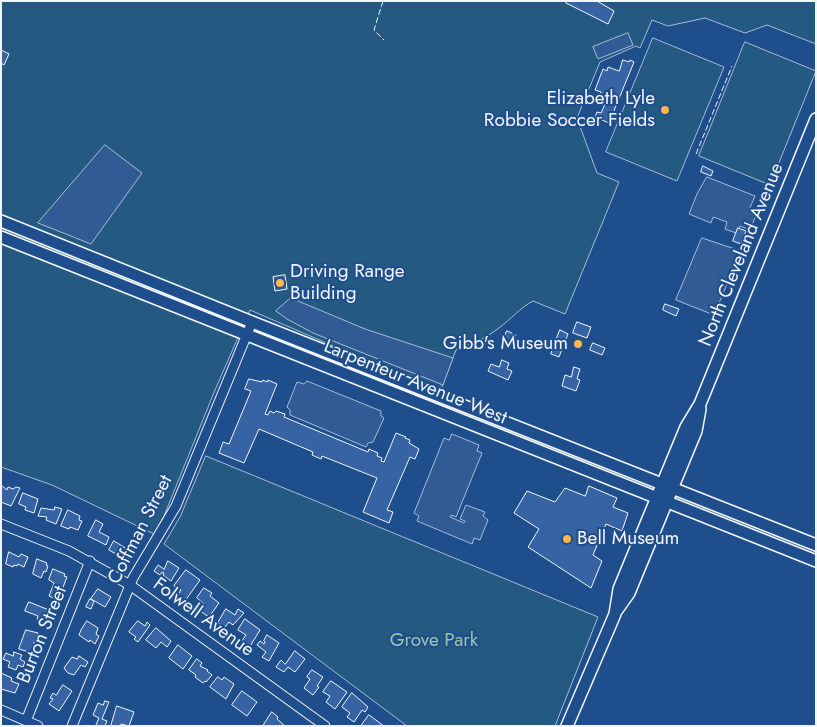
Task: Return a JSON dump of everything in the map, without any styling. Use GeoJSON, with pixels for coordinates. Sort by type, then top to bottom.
{"type":"FeatureCollection","features":[{"type":"Feature","properties":{"kind":"main road","name":"North Cleveland Avenue"},"geometry":{"type":"LineString","coordinates":[[567,726],[614,614],[629,593],[686,427],[700,404],[816,119]]}},
{"type":"Feature","properties":{"kind":"main road","name":"Larpenteur Avenue West"},"geometry":{"type":"LineString","coordinates":[[1,221],[816,545]]}},
{"type":"Feature","properties":{"kind":"main road","name":"Larpenteur Avenue West"},"geometry":{"type":"LineString","coordinates":[[1,237],[816,562]]}},
{"type":"Feature","properties":{"kind":"main road"},"geometry":{"type":"LineString","coordinates":[[508,439],[513,425]]}},
{"type":"Feature","properties":{"kind":"street","name":"Coffman Street"},"geometry":{"type":"LineString","coordinates":[[72,726],[139,565],[176,506],[252,322]]}},
{"type":"Feature","properties":{"kind":"street","name":"Folwell Avenue"},"geometry":{"type":"LineString","coordinates":[[1,524],[48,541],[90,561],[130,585],[325,726]]}},
{"type":"Feature","properties":{"kind":"street","name":"Burton Street"},"geometry":{"type":"LineString","coordinates":[[26,721],[90,561]]}},
{"type":"Feature","properties":{"kind":"street"},"geometry":{"type":"LineString","coordinates":[[1,710],[38,726]]}},
{"type":"Feature","properties":{"kind":"green space"},"geometry":{"type":"Polygon","coordinates":[[[1,1],[816,1],[816,44],[767,25],[745,33],[705,18],[668,26],[652,20],[640,48],[636,46],[600,62],[577,118],[597,173],[619,182],[565,314],[533,301],[528,304],[494,332],[456,350],[440,392],[250,310],[164,516],[154,534],[52,485],[1,467],[1,1]]]}},
{"type":"Feature","properties":{"kind":"green space","name":"Elizabeth Lyle Robbie Soccer Fields"},"geometry":{"type":"Polygon","coordinates":[[[653,38],[724,67],[677,181],[606,152],[653,38]]]}},
{"type":"Feature","properties":{"kind":"green space","name":"Elizabeth Lyle Robbie Soccer Fields"},"geometry":{"type":"Polygon","coordinates":[[[745,42],[816,71],[770,185],[699,156],[745,42]]]}},
{"type":"Feature","properties":{"kind":"green space","name":"Grove Park"},"geometry":{"type":"Polygon","coordinates":[[[206,456],[598,617],[555,726],[407,726],[164,544],[180,517],[206,456]]]}},
{"type":"Feature","properties":{"kind":"shaded area"},"geometry":{"type":"Polygon","coordinates":[[[628,33],[633,45],[598,59],[593,47],[628,33]]]}},
{"type":"Feature","properties":{"kind":"shaded area"},"geometry":{"type":"Polygon","coordinates":[[[105,145],[142,173],[91,244],[38,223],[105,145]]]}},
{"type":"Feature","properties":{"kind":"shaded area"},"geometry":{"type":"Polygon","coordinates":[[[707,177],[755,196],[749,210],[757,213],[750,230],[740,226],[736,233],[725,229],[727,222],[713,217],[711,223],[689,214],[697,194],[707,177]]]}},
{"type":"Feature","properties":{"kind":"shaded area"},"geometry":{"type":"Polygon","coordinates":[[[702,238],[741,251],[714,315],[676,300],[702,238]]]}},
{"type":"Feature","properties":{"kind":"shaded area"},"geometry":{"type":"Polygon","coordinates":[[[291,298],[365,329],[453,358],[443,385],[313,333],[287,319],[276,311],[291,298]]]}},
{"type":"Feature","properties":{"kind":"shaded area"},"geometry":{"type":"Polygon","coordinates":[[[307,381],[381,411],[381,416],[384,418],[373,442],[368,443],[366,447],[290,415],[290,410],[287,407],[297,382],[304,384],[307,381]]]}},
{"type":"Feature","properties":{"kind":"shaded area"},"geometry":{"type":"Polygon","coordinates":[[[452,434],[479,445],[477,451],[482,453],[456,517],[451,515],[450,517],[464,523],[465,521],[460,519],[466,505],[485,512],[483,516],[488,520],[480,540],[474,538],[472,544],[417,521],[419,516],[414,513],[444,438],[449,440],[452,434]]]}},
{"type":"Feature","properties":{"kind":"building"},"geometry":{"type":"Polygon","coordinates":[[[567,1],[597,1],[614,11],[608,24],[566,3],[567,1]]]}},
{"type":"Feature","properties":{"kind":"building"},"geometry":{"type":"Polygon","coordinates":[[[1,50],[9,54],[4,65],[1,63],[1,50]]]}},
{"type":"Feature","properties":{"kind":"building"},"geometry":{"type":"Polygon","coordinates":[[[623,60],[634,62],[609,123],[595,117],[597,112],[601,113],[606,102],[599,99],[601,92],[595,90],[603,69],[607,71],[608,67],[619,71],[623,60]]]}},
{"type":"Feature","properties":{"kind":"building"},"geometry":{"type":"Polygon","coordinates":[[[703,166],[713,171],[711,176],[701,172],[703,166]]]}},
{"type":"Feature","properties":{"kind":"building"},"geometry":{"type":"Polygon","coordinates":[[[738,228],[746,231],[741,244],[733,241],[738,228]]]}},
{"type":"Feature","properties":{"kind":"building","name":"Driving Range Building"},"geometry":{"type":"Polygon","coordinates":[[[285,275],[287,289],[275,291],[273,277],[285,275]]]}},
{"type":"Feature","properties":{"kind":"building"},"geometry":{"type":"Polygon","coordinates":[[[665,304],[679,309],[676,316],[663,310],[665,304]]]}},
{"type":"Feature","properties":{"kind":"building"},"geometry":{"type":"Polygon","coordinates":[[[577,322],[591,327],[587,338],[573,333],[577,322]]]}},
{"type":"Feature","properties":{"kind":"building"},"geometry":{"type":"Polygon","coordinates":[[[560,330],[568,334],[559,357],[551,354],[560,330]]]}},
{"type":"Feature","properties":{"kind":"building"},"geometry":{"type":"Polygon","coordinates":[[[507,331],[516,335],[510,347],[505,345],[506,342],[503,340],[507,331]]]}},
{"type":"Feature","properties":{"kind":"building"},"geometry":{"type":"Polygon","coordinates":[[[593,343],[605,348],[602,355],[590,350],[593,343]]]}},
{"type":"Feature","properties":{"kind":"building"},"geometry":{"type":"Polygon","coordinates":[[[502,360],[509,363],[507,369],[512,371],[508,380],[488,371],[491,364],[499,367],[502,360]]]}},
{"type":"Feature","properties":{"kind":"building"},"geometry":{"type":"Polygon","coordinates":[[[574,367],[580,369],[577,379],[580,380],[576,391],[562,386],[565,375],[571,377],[574,367]]]}},
{"type":"Feature","properties":{"kind":"building"},"geometry":{"type":"Polygon","coordinates":[[[249,379],[262,382],[263,380],[267,382],[268,380],[277,384],[265,414],[268,415],[270,411],[274,413],[276,411],[285,414],[284,417],[368,452],[369,449],[378,453],[377,456],[382,458],[381,461],[384,462],[396,433],[406,437],[410,440],[409,443],[419,449],[415,459],[410,457],[387,510],[393,512],[389,523],[363,512],[377,478],[322,456],[321,459],[312,455],[313,452],[259,429],[244,463],[219,453],[223,442],[229,444],[251,391],[245,389],[249,379]]]}},
{"type":"Feature","properties":{"kind":"building"},"geometry":{"type":"Polygon","coordinates":[[[1,485],[7,490],[8,487],[13,489],[16,487],[20,488],[11,506],[1,502],[1,485]]]}},
{"type":"Feature","properties":{"kind":"building","name":"Bell Museum"},"geometry":{"type":"Polygon","coordinates":[[[589,486],[617,498],[613,507],[628,513],[622,531],[606,524],[593,555],[602,561],[591,588],[528,547],[539,529],[514,513],[527,491],[555,502],[565,488],[585,496],[589,486]]]}},
{"type":"Feature","properties":{"kind":"building"},"geometry":{"type":"Polygon","coordinates":[[[23,493],[38,499],[34,513],[25,510],[26,507],[19,504],[23,493]]]}},
{"type":"Feature","properties":{"kind":"building"},"geometry":{"type":"Polygon","coordinates":[[[55,507],[62,509],[56,524],[46,520],[47,517],[38,516],[41,508],[54,510],[55,507]]]}},
{"type":"Feature","properties":{"kind":"building"},"geometry":{"type":"Polygon","coordinates":[[[68,510],[80,516],[79,520],[82,521],[78,530],[61,526],[68,510]]]}},
{"type":"Feature","properties":{"kind":"building"},"geometry":{"type":"Polygon","coordinates":[[[96,520],[103,524],[99,532],[109,537],[106,545],[88,536],[96,520]]]}},
{"type":"Feature","properties":{"kind":"building"},"geometry":{"type":"Polygon","coordinates":[[[114,541],[132,552],[127,560],[109,550],[114,541]]]}},
{"type":"Feature","properties":{"kind":"building"},"geometry":{"type":"Polygon","coordinates":[[[9,552],[19,557],[21,554],[28,557],[24,567],[18,564],[13,567],[6,564],[9,552]]]}},
{"type":"Feature","properties":{"kind":"building"},"geometry":{"type":"Polygon","coordinates":[[[37,559],[47,563],[46,565],[48,566],[41,578],[33,574],[37,559]]]}},
{"type":"Feature","properties":{"kind":"building"},"geometry":{"type":"Polygon","coordinates":[[[168,561],[179,568],[171,581],[163,575],[164,573],[162,572],[160,575],[154,571],[158,565],[164,569],[168,561]]]}},
{"type":"Feature","properties":{"kind":"building"},"geometry":{"type":"Polygon","coordinates":[[[53,569],[65,574],[64,576],[67,577],[58,600],[49,596],[54,583],[49,580],[53,569]]]}},
{"type":"Feature","properties":{"kind":"building"},"geometry":{"type":"Polygon","coordinates":[[[186,570],[200,580],[185,601],[177,596],[181,590],[174,586],[186,570]]]}},
{"type":"Feature","properties":{"kind":"building"},"geometry":{"type":"Polygon","coordinates":[[[204,588],[212,593],[210,596],[219,603],[209,617],[200,611],[204,604],[197,598],[204,588]]]}},
{"type":"Feature","properties":{"kind":"building"},"geometry":{"type":"Polygon","coordinates":[[[98,589],[111,597],[105,607],[91,599],[98,589]]]}},
{"type":"Feature","properties":{"kind":"building"},"geometry":{"type":"Polygon","coordinates":[[[90,599],[94,601],[91,609],[86,607],[90,599]]]}},
{"type":"Feature","properties":{"kind":"building"},"geometry":{"type":"Polygon","coordinates":[[[29,602],[49,610],[42,622],[37,619],[38,616],[25,611],[29,602]]]}},
{"type":"Feature","properties":{"kind":"building"},"geometry":{"type":"Polygon","coordinates":[[[226,609],[235,615],[238,609],[244,613],[233,625],[229,622],[224,628],[218,623],[226,609]]]}},
{"type":"Feature","properties":{"kind":"building"},"geometry":{"type":"Polygon","coordinates":[[[245,619],[260,630],[249,648],[241,642],[246,635],[238,630],[245,619]]]}},
{"type":"Feature","properties":{"kind":"building"},"geometry":{"type":"Polygon","coordinates":[[[87,621],[98,628],[96,634],[99,636],[95,644],[79,635],[87,621]]]}},
{"type":"Feature","properties":{"kind":"building"},"geometry":{"type":"Polygon","coordinates":[[[138,621],[145,626],[147,622],[150,625],[138,642],[134,639],[136,637],[129,632],[138,621]]]}},
{"type":"Feature","properties":{"kind":"building"},"geometry":{"type":"Polygon","coordinates":[[[156,628],[171,641],[167,647],[161,642],[156,648],[146,640],[156,628]]]}},
{"type":"Feature","properties":{"kind":"building"},"geometry":{"type":"Polygon","coordinates":[[[26,630],[38,633],[32,653],[19,649],[26,630]]]}},
{"type":"Feature","properties":{"kind":"building"},"geometry":{"type":"Polygon","coordinates":[[[267,635],[279,643],[269,661],[262,657],[266,652],[257,645],[260,641],[264,644],[267,635]]]}},
{"type":"Feature","properties":{"kind":"building"},"geometry":{"type":"Polygon","coordinates":[[[178,645],[192,656],[183,669],[169,658],[178,645]]]}},
{"type":"Feature","properties":{"kind":"building"},"geometry":{"type":"Polygon","coordinates":[[[295,651],[305,659],[295,672],[288,667],[284,672],[276,667],[281,660],[285,664],[295,651]]]}},
{"type":"Feature","properties":{"kind":"building"},"geometry":{"type":"Polygon","coordinates":[[[14,652],[22,655],[20,659],[25,662],[23,667],[18,665],[16,670],[8,667],[10,662],[3,659],[6,653],[13,656],[14,652]]]}},
{"type":"Feature","properties":{"kind":"building"},"geometry":{"type":"Polygon","coordinates":[[[79,656],[88,662],[85,667],[81,665],[74,675],[68,673],[64,668],[72,657],[77,659],[79,656]]]}},
{"type":"Feature","properties":{"kind":"building"},"geometry":{"type":"Polygon","coordinates":[[[197,659],[202,663],[200,666],[208,670],[212,675],[203,683],[189,670],[197,659]]]}},
{"type":"Feature","properties":{"kind":"building"},"geometry":{"type":"Polygon","coordinates":[[[312,670],[323,677],[313,695],[304,688],[310,679],[307,677],[312,670]]]}},
{"type":"Feature","properties":{"kind":"building"},"geometry":{"type":"Polygon","coordinates":[[[1,673],[12,678],[11,681],[19,684],[15,693],[1,689],[1,673]]]}},
{"type":"Feature","properties":{"kind":"building"},"geometry":{"type":"Polygon","coordinates":[[[218,677],[222,680],[224,677],[234,684],[226,699],[210,687],[218,677]]]}},
{"type":"Feature","properties":{"kind":"building"},"geometry":{"type":"Polygon","coordinates":[[[331,681],[347,692],[335,709],[326,702],[330,696],[323,692],[331,681]]]}},
{"type":"Feature","properties":{"kind":"building"},"geometry":{"type":"Polygon","coordinates":[[[63,685],[72,691],[59,711],[49,704],[53,699],[50,698],[53,693],[56,695],[63,685]]]}},
{"type":"Feature","properties":{"kind":"building"},"geometry":{"type":"Polygon","coordinates":[[[242,691],[257,702],[247,716],[232,705],[242,691]]]}},
{"type":"Feature","properties":{"kind":"building"},"geometry":{"type":"Polygon","coordinates":[[[352,693],[368,707],[365,712],[362,710],[354,722],[347,717],[350,713],[342,707],[352,693]]]}},
{"type":"Feature","properties":{"kind":"building"},"geometry":{"type":"Polygon","coordinates":[[[105,701],[109,702],[102,719],[107,721],[105,726],[98,726],[96,725],[99,718],[93,715],[98,703],[103,705],[105,701]]]}},
{"type":"Feature","properties":{"kind":"building"},"geometry":{"type":"Polygon","coordinates":[[[117,706],[134,712],[129,726],[121,724],[121,726],[111,726],[117,706]]]}},
{"type":"Feature","properties":{"kind":"building"},"geometry":{"type":"Polygon","coordinates":[[[272,712],[278,717],[277,719],[285,726],[263,726],[272,712]]]}},
{"type":"Feature","properties":{"kind":"building"},"geometry":{"type":"Polygon","coordinates":[[[369,715],[384,726],[361,726],[369,715]]]}},
{"type":"Feature","properties":{"kind":"fence"},"geometry":{"type":"LineString","coordinates":[[383,1],[374,30],[384,40]]}},
{"type":"Feature","properties":{"kind":"fence"},"geometry":{"type":"LineString","coordinates":[[696,154],[732,66]]}},
{"type":"Feature","properties":{"kind":"place","name":"Elizabeth Lyle Robbie Soccer Fields"},"geometry":{"type":"Point","coordinates":[665,110]}},
{"type":"Feature","properties":{"kind":"place","name":"Driving Range Building"},"geometry":{"type":"Point","coordinates":[280,283]}},
{"type":"Feature","properties":{"kind":"place","name":"Gibb's Museum"},"geometry":{"type":"Point","coordinates":[578,344]}},
{"type":"Feature","properties":{"kind":"place","name":"Bell Museum"},"geometry":{"type":"Point","coordinates":[567,539]}}]}
